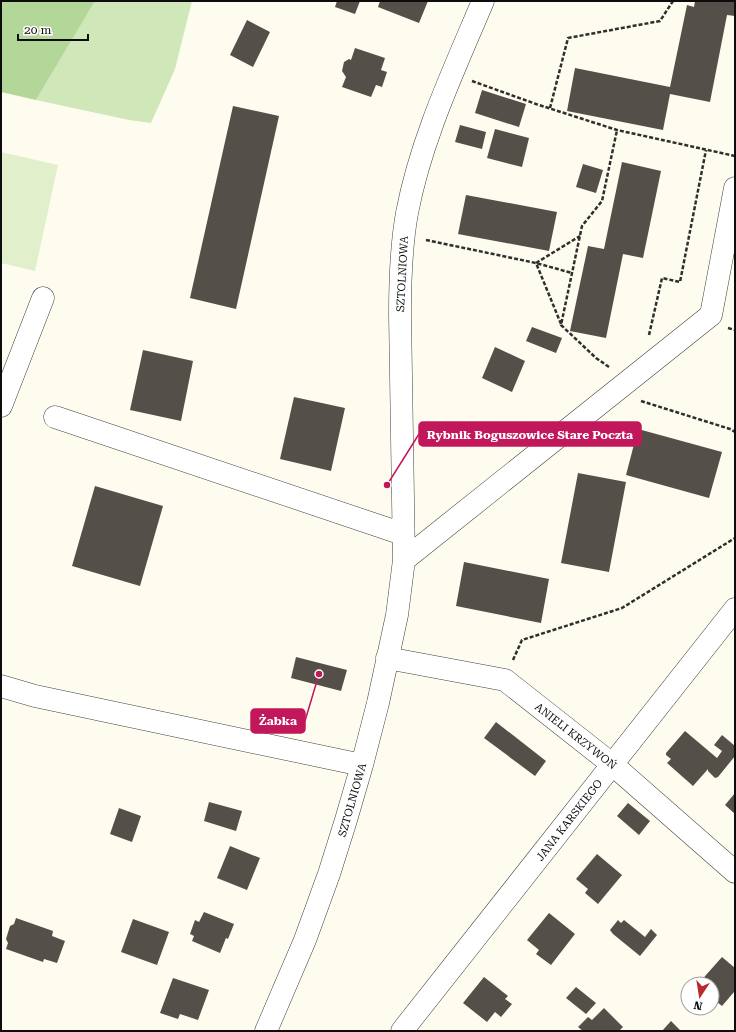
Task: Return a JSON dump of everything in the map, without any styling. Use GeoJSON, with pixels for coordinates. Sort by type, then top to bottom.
{"type":"FeatureCollection","features":[{"type":"Feature","properties":{"kind":"street","name":"SZTOLNIOWA"},"geometry":{"type":"LineString","coordinates":[[266,1031],[305,940],[330,874],[362,765],[378,703],[397,615],[404,560],[400,279],[404,236],[409,206],[432,125],[483,1]]}},
{"type":"Feature","properties":{"kind":"street"},"geometry":{"type":"LineString","coordinates":[[404,560],[711,314],[735,188]]}},
{"type":"Feature","properties":{"kind":"street"},"geometry":{"type":"LineString","coordinates":[[1,406],[43,298]]}},
{"type":"Feature","properties":{"kind":"street"},"geometry":{"type":"LineString","coordinates":[[55,417],[403,534]]}},
{"type":"Feature","properties":{"kind":"street","name":"JANA KARSKIEGO"},"geometry":{"type":"LineString","coordinates":[[402,1031],[735,609]]}},
{"type":"Feature","properties":{"kind":"street","name":"ANIELI KRZYWOŃ"},"geometry":{"type":"LineString","coordinates":[[387,658],[505,680],[613,764],[735,872]]}},
{"type":"Feature","properties":{"kind":"street"},"geometry":{"type":"LineString","coordinates":[[1,686],[35,696],[362,765]]}},
{"type":"Feature","properties":{"kind":"path"},"geometry":{"type":"LineString","coordinates":[[550,108],[568,38],[660,21],[673,1]]}},
{"type":"Feature","properties":{"kind":"path"},"geometry":{"type":"LineString","coordinates":[[453,74],[617,130],[735,156]]}},
{"type":"Feature","properties":{"kind":"path"},"geometry":{"type":"LineString","coordinates":[[561,325],[582,226],[602,201],[617,130]]}},
{"type":"Feature","properties":{"kind":"path"},"geometry":{"type":"LineString","coordinates":[[649,337],[662,278],[680,282],[706,150]]}},
{"type":"Feature","properties":{"kind":"path"},"geometry":{"type":"LineString","coordinates":[[404,236],[536,263],[572,273]]}},
{"type":"Feature","properties":{"kind":"path"},"geometry":{"type":"LineString","coordinates":[[536,263],[580,236]]}},
{"type":"Feature","properties":{"kind":"path"},"geometry":{"type":"LineString","coordinates":[[536,263],[561,325],[596,358],[621,386],[735,432]]}},
{"type":"Feature","properties":{"kind":"path"},"geometry":{"type":"LineString","coordinates":[[505,680],[522,640],[622,608],[735,538]]}},
{"type":"Feature","properties":{"kind":"green space"},"geometry":{"type":"Polygon","coordinates":[[[1,1],[95,1],[36,100],[1,92],[1,1]]]}},
{"type":"Feature","properties":{"kind":"green space"},"geometry":{"type":"Polygon","coordinates":[[[95,1],[192,1],[175,69],[151,123],[129,120],[36,100],[95,1]]]}},
{"type":"Feature","properties":{"kind":"green space"},"geometry":{"type":"Polygon","coordinates":[[[1,152],[58,165],[35,271],[1,263],[1,152]]]}},
{"type":"Feature","properties":{"kind":"building"},"geometry":{"type":"Polygon","coordinates":[[[337,1],[360,1],[355,14],[335,7],[337,1]]]}},
{"type":"Feature","properties":{"kind":"building"},"geometry":{"type":"Polygon","coordinates":[[[380,1],[428,1],[419,23],[378,7],[380,1]]]}},
{"type":"Feature","properties":{"kind":"building"},"geometry":{"type":"Polygon","coordinates":[[[695,1],[735,1],[735,16],[727,15],[710,102],[670,94],[663,130],[567,111],[575,68],[670,87],[687,5],[694,7],[695,1]]]}},
{"type":"Feature","properties":{"kind":"building"},"geometry":{"type":"Polygon","coordinates":[[[247,20],[270,32],[253,67],[230,55],[247,20]]]}},
{"type":"Feature","properties":{"kind":"building"},"geometry":{"type":"Polygon","coordinates":[[[355,48],[385,58],[381,70],[387,72],[382,87],[376,85],[371,97],[342,87],[346,77],[342,71],[344,62],[349,59],[351,60],[355,48]]]}},
{"type":"Feature","properties":{"kind":"building"},"geometry":{"type":"Polygon","coordinates":[[[482,90],[526,104],[519,127],[475,113],[482,90]]]}},
{"type":"Feature","properties":{"kind":"building"},"geometry":{"type":"Polygon","coordinates":[[[233,106],[279,116],[236,309],[190,298],[233,106]]]}},
{"type":"Feature","properties":{"kind":"building"},"geometry":{"type":"Polygon","coordinates":[[[460,125],[486,132],[482,149],[455,142],[460,125]]]}},
{"type":"Feature","properties":{"kind":"building"},"geometry":{"type":"Polygon","coordinates":[[[495,129],[529,138],[522,167],[487,158],[495,129]]]}},
{"type":"Feature","properties":{"kind":"building"},"geometry":{"type":"Polygon","coordinates":[[[622,162],[661,171],[643,258],[623,254],[606,338],[570,331],[588,246],[604,249],[622,162]]]}},
{"type":"Feature","properties":{"kind":"building"},"geometry":{"type":"Polygon","coordinates":[[[583,164],[603,170],[596,193],[576,187],[583,164]]]}},
{"type":"Feature","properties":{"kind":"building"},"geometry":{"type":"Polygon","coordinates":[[[466,195],[557,212],[549,251],[458,234],[466,195]]]}},
{"type":"Feature","properties":{"kind":"building"},"geometry":{"type":"Polygon","coordinates":[[[532,327],[562,338],[556,353],[526,341],[532,327]]]}},
{"type":"Feature","properties":{"kind":"building"},"geometry":{"type":"Polygon","coordinates":[[[495,347],[525,361],[512,392],[482,378],[495,347]]]}},
{"type":"Feature","properties":{"kind":"building"},"geometry":{"type":"Polygon","coordinates":[[[143,350],[193,361],[181,421],[130,410],[143,350]]]}},
{"type":"Feature","properties":{"kind":"building"},"geometry":{"type":"Polygon","coordinates":[[[294,397],[345,408],[331,471],[280,459],[294,397]]]}},
{"type":"Feature","properties":{"kind":"building"},"geometry":{"type":"Polygon","coordinates":[[[638,429],[722,452],[709,498],[626,475],[638,429]]]}},
{"type":"Feature","properties":{"kind":"building"},"geometry":{"type":"Polygon","coordinates":[[[578,473],[626,482],[609,572],[561,563],[578,473]]]}},
{"type":"Feature","properties":{"kind":"building"},"geometry":{"type":"Polygon","coordinates":[[[95,486],[163,506],[140,586],[72,566],[95,486]]]}},
{"type":"Feature","properties":{"kind":"building"},"geometry":{"type":"Polygon","coordinates":[[[464,562],[549,579],[541,623],[456,606],[464,562]]]}},
{"type":"Feature","properties":{"kind":"building"},"geometry":{"type":"Polygon","coordinates":[[[296,657],[347,670],[341,691],[291,678],[296,657]]]}},
{"type":"Feature","properties":{"kind":"building"},"geometry":{"type":"Polygon","coordinates":[[[496,722],[546,761],[535,776],[484,738],[496,722]]]}},
{"type":"Feature","properties":{"kind":"building"},"geometry":{"type":"Polygon","coordinates":[[[685,731],[717,758],[722,751],[714,745],[722,735],[735,746],[735,756],[718,777],[715,778],[708,771],[708,769],[693,786],[667,763],[671,759],[666,755],[666,753],[685,731]]]}},
{"type":"Feature","properties":{"kind":"building"},"geometry":{"type":"Polygon","coordinates":[[[735,793],[735,814],[725,805],[735,793]]]}},
{"type":"Feature","properties":{"kind":"building"},"geometry":{"type":"Polygon","coordinates":[[[209,802],[242,811],[236,831],[204,821],[209,802]]]}},
{"type":"Feature","properties":{"kind":"building"},"geometry":{"type":"Polygon","coordinates":[[[628,803],[650,821],[639,835],[617,816],[628,803]]]}},
{"type":"Feature","properties":{"kind":"building"},"geometry":{"type":"Polygon","coordinates":[[[119,808],[141,816],[132,842],[110,834],[119,808]]]}},
{"type":"Feature","properties":{"kind":"building"},"geometry":{"type":"Polygon","coordinates":[[[230,846],[260,858],[247,890],[217,878],[230,846]]]}},
{"type":"Feature","properties":{"kind":"building"},"geometry":{"type":"Polygon","coordinates":[[[597,854],[622,875],[598,904],[585,893],[588,889],[576,879],[597,854]]]}},
{"type":"Feature","properties":{"kind":"building"},"geometry":{"type":"Polygon","coordinates":[[[204,912],[234,924],[220,953],[192,941],[194,936],[190,934],[195,920],[199,922],[204,912]]]}},
{"type":"Feature","properties":{"kind":"building"},"geometry":{"type":"Polygon","coordinates":[[[549,913],[575,934],[551,965],[536,954],[539,950],[527,940],[549,913]]]}},
{"type":"Feature","properties":{"kind":"building"},"geometry":{"type":"Polygon","coordinates":[[[16,918],[53,931],[52,936],[65,941],[57,963],[44,959],[43,962],[6,949],[8,943],[6,939],[10,926],[14,924],[16,918]]]}},
{"type":"Feature","properties":{"kind":"building"},"geometry":{"type":"Polygon","coordinates":[[[133,919],[169,932],[157,965],[121,952],[133,919]]]}},
{"type":"Feature","properties":{"kind":"building"},"geometry":{"type":"Polygon","coordinates":[[[618,920],[621,923],[624,920],[645,937],[651,929],[657,935],[640,956],[610,930],[618,920]]]}},
{"type":"Feature","properties":{"kind":"building"},"geometry":{"type":"Polygon","coordinates":[[[722,957],[735,968],[735,993],[734,992],[722,1006],[720,1004],[720,976],[705,976],[722,957]]]}},
{"type":"Feature","properties":{"kind":"building"},"geometry":{"type":"Polygon","coordinates":[[[484,977],[508,996],[505,999],[512,1004],[501,1017],[495,1012],[487,1022],[463,1003],[484,977]]]}},
{"type":"Feature","properties":{"kind":"building"},"geometry":{"type":"Polygon","coordinates":[[[173,978],[209,990],[198,1020],[180,1014],[178,1019],[160,1013],[173,978]]]}},
{"type":"Feature","properties":{"kind":"building"},"geometry":{"type":"Polygon","coordinates":[[[576,987],[596,1003],[586,1014],[566,998],[576,987]]]}},
{"type":"Feature","properties":{"kind":"building"},"geometry":{"type":"Polygon","coordinates":[[[604,1008],[623,1027],[619,1031],[583,1031],[578,1027],[588,1017],[592,1020],[604,1008]]]}},
{"type":"Feature","properties":{"kind":"building"},"geometry":{"type":"Polygon","coordinates":[[[671,1021],[681,1031],[662,1031],[671,1021]]]}},
{"type":"Feature","properties":{"kind":"place","name":"Rybnik Boguszowice Stare Poczta"},"geometry":{"type":"Point","coordinates":[387,485]}},
{"type":"Feature","properties":{"kind":"place","name":"Żabka"},"geometry":{"type":"Point","coordinates":[319,674]}}]}
